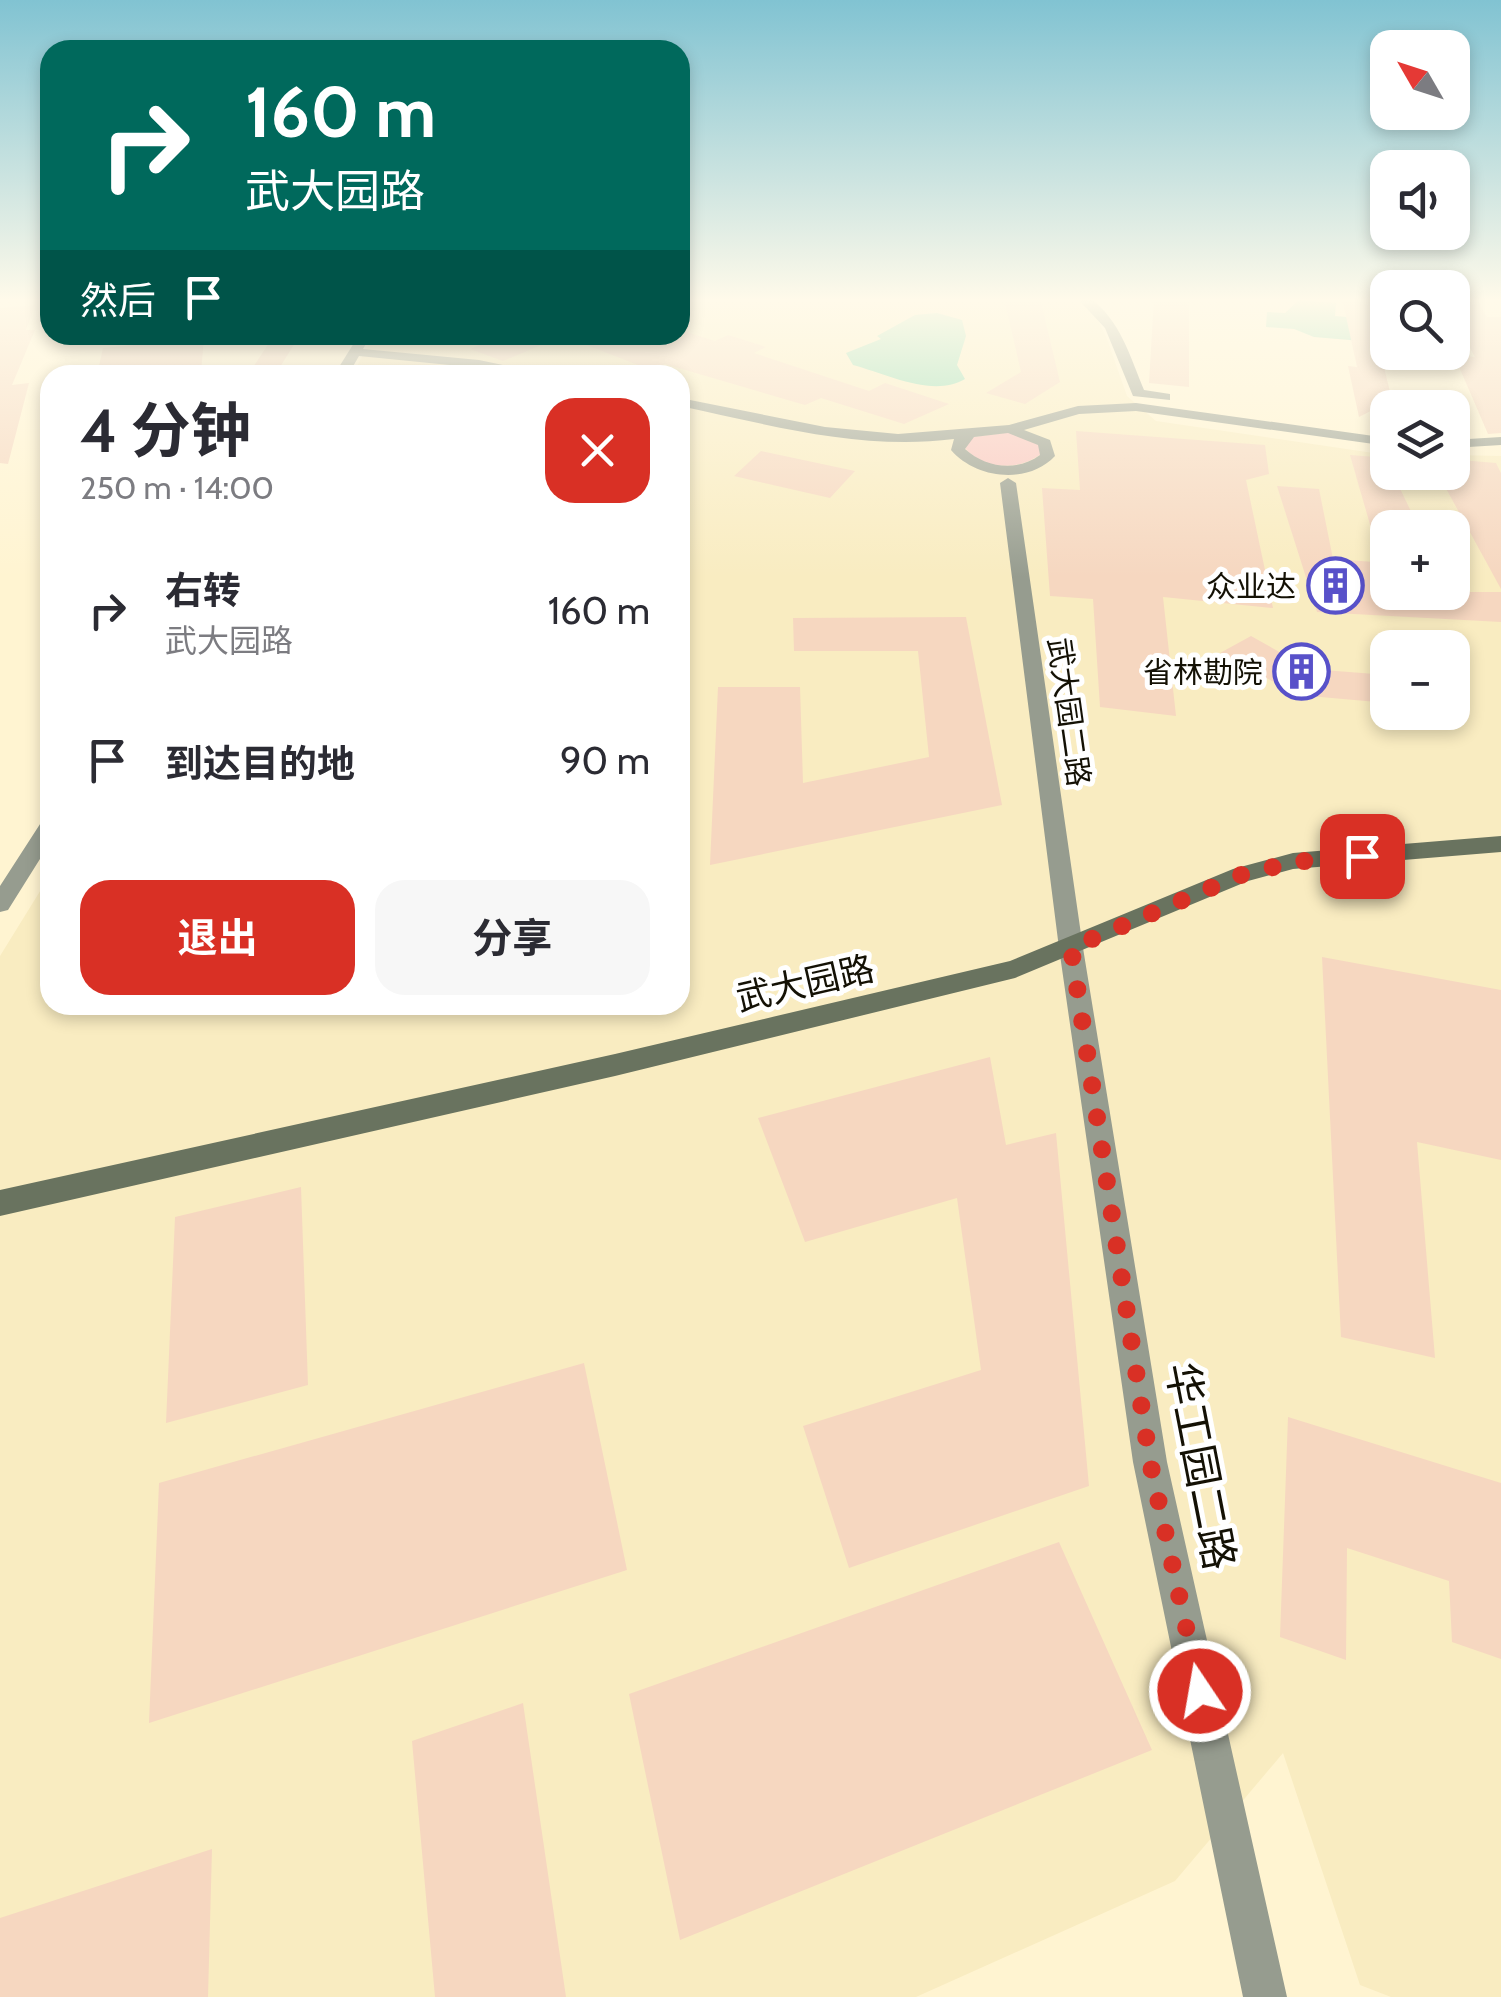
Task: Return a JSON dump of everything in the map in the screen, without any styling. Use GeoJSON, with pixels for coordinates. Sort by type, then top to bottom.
{"type":"FeatureCollection","features":[{"type":"Feature","properties":{"kind":"street"},"geometry":{"type":"LineString","coordinates":[[1137,391],[1344,426],[1349,440]]}},
{"type":"Feature","properties":{"kind":"street"},"geometry":{"type":"LineString","coordinates":[[690,404],[866,437],[923,442],[987,467],[1008,484],[1048,456],[1038,422]]}},
{"type":"Feature","properties":{"kind":"street"},"geometry":{"type":"LineString","coordinates":[[923,442],[1010,429],[1078,410],[1136,406],[1370,441]]}},
{"type":"Feature","properties":{"kind":"street"},"geometry":{"type":"LineString","coordinates":[[1010,429],[1045,443]]}},
{"type":"Feature","properties":{"kind":"street"},"geometry":{"type":"LineString","coordinates":[[964,457],[958,444],[970,433]]}},
{"type":"Feature","properties":{"kind":"street"},"geometry":{"type":"LineString","coordinates":[[1470,443],[1501,441]]}},
{"type":"Feature","properties":{"kind":"street"},"geometry":{"type":"LineString","coordinates":[[987,467],[1032,467]]}},
{"type":"Feature","properties":{"kind":"street","name":"武大园二路"},"geometry":{"type":"LineString","coordinates":[[1008,484],[1071,948]]}},
{"type":"Feature","properties":{"kind":"street"},"geometry":{"type":"LineString","coordinates":[[0,904],[40,842]]}},
{"type":"Feature","properties":{"kind":"street","name":"武大园路"},"geometry":{"type":"LineString","coordinates":[[0,1203],[634,1060],[1015,969],[1241,875],[1294,862],[1501,844]]}},
{"type":"Feature","properties":{"kind":"street","name":"华工园二路"},"geometry":{"type":"LineString","coordinates":[[1071,948],[1150,1462],[1265,1997]]}},
{"type":"Feature","properties":{"kind":"shaded area"},"geometry":{"type":"Polygon","coordinates":[[[690,391],[1125,391],[1156,421],[1370,452],[1370,490],[1470,490],[1470,455],[1501,456],[1501,1997],[1391,1997],[1360,1985],[1283,1753],[1175,1881],[916,1997],[0,1997],[0,956],[40,891],[40,1015],[690,1015],[690,391]]]}},
{"type":"Feature","properties":{"kind":"shaded area"},"geometry":{"type":"Polygon","coordinates":[[[1011,432],[1040,445],[1041,454],[1032,460],[1002,466],[981,461],[965,448],[973,437],[1011,432]]]}},
{"type":"Feature","properties":{"kind":"building"},"geometry":{"type":"Polygon","coordinates":[[[0,391],[27,391],[8,464],[0,463],[0,391]]]}},
{"type":"Feature","properties":{"kind":"building"},"geometry":{"type":"Polygon","coordinates":[[[758,391],[910,391],[949,404],[904,424],[821,398],[805,405],[758,391]]]}},
{"type":"Feature","properties":{"kind":"building"},"geometry":{"type":"Polygon","coordinates":[[[989,391],[1045,391],[1025,404],[986,393],[989,391]]]}},
{"type":"Feature","properties":{"kind":"building"},"geometry":{"type":"Polygon","coordinates":[[[1353,391],[1370,391],[1370,411],[1359,417],[1353,391]]]}},
{"type":"Feature","properties":{"kind":"building"},"geometry":{"type":"Polygon","coordinates":[[[1470,391],[1501,391],[1501,433],[1488,434],[1470,391]]]}},
{"type":"Feature","properties":{"kind":"building"},"geometry":{"type":"Polygon","coordinates":[[[1076,431],[1265,445],[1269,474],[1246,480],[1273,608],[1163,597],[1176,716],[1100,707],[1093,599],[1050,596],[1042,488],[1080,490],[1076,431]]]}},
{"type":"Feature","properties":{"kind":"building"},"geometry":{"type":"Polygon","coordinates":[[[761,451],[855,471],[830,498],[734,476],[761,451]]]}},
{"type":"Feature","properties":{"kind":"building"},"geometry":{"type":"Polygon","coordinates":[[[1350,455],[1370,457],[1370,490],[1401,490],[1410,510],[1370,510],[1370,525],[1350,455]]]}},
{"type":"Feature","properties":{"kind":"building"},"geometry":{"type":"Polygon","coordinates":[[[1470,461],[1496,463],[1501,473],[1501,589],[1470,532],[1470,510],[1458,510],[1447,490],[1470,490],[1470,461]]]}},
{"type":"Feature","properties":{"kind":"building"},"geometry":{"type":"Polygon","coordinates":[[[1277,486],[1319,489],[1333,559],[1370,562],[1370,610],[1470,610],[1470,592],[1501,592],[1501,622],[1317,612],[1277,486]]]}},
{"type":"Feature","properties":{"kind":"building"},"geometry":{"type":"Polygon","coordinates":[[[966,617],[1002,805],[710,865],[718,687],[800,687],[803,783],[929,757],[918,651],[794,651],[793,618],[966,617]]]}},
{"type":"Feature","properties":{"kind":"building","name":"省林勘院"},"geometry":{"type":"Polygon","coordinates":[[[1251,636],[1310,669],[1370,674],[1370,701],[1298,695],[1220,653],[1251,636]]]}},
{"type":"Feature","properties":{"kind":"building"},"geometry":{"type":"Polygon","coordinates":[[[1322,957],[1501,990],[1501,1160],[1417,1142],[1435,1358],[1341,1337],[1322,957]]]}},
{"type":"Feature","properties":{"kind":"building"},"geometry":{"type":"Polygon","coordinates":[[[990,1057],[1006,1145],[1056,1133],[1089,1486],[849,1568],[803,1426],[981,1370],[957,1198],[805,1242],[758,1118],[990,1057]]]}},
{"type":"Feature","properties":{"kind":"building"},"geometry":{"type":"Polygon","coordinates":[[[301,1187],[308,1385],[166,1423],[175,1217],[301,1187]]]}},
{"type":"Feature","properties":{"kind":"building"},"geometry":{"type":"Polygon","coordinates":[[[584,1363],[627,1570],[149,1723],[159,1483],[584,1363]]]}},
{"type":"Feature","properties":{"kind":"building"},"geometry":{"type":"Polygon","coordinates":[[[1288,1417],[1501,1483],[1501,1659],[1452,1642],[1449,1581],[1347,1548],[1346,1660],[1280,1637],[1288,1417]]]}},
{"type":"Feature","properties":{"kind":"building"},"geometry":{"type":"Polygon","coordinates":[[[1059,1542],[1152,1750],[680,1940],[629,1694],[1059,1542]]]}},
{"type":"Feature","properties":{"kind":"building"},"geometry":{"type":"Polygon","coordinates":[[[523,1703],[566,1997],[435,1997],[412,1741],[523,1703]]]}},
{"type":"Feature","properties":{"kind":"building"},"geometry":{"type":"Polygon","coordinates":[[[212,1849],[208,1997],[0,1997],[0,1918],[212,1849]]]}},
{"type":"Feature","properties":{"kind":"place","name":"众业达"},"geometry":{"type":"Point","coordinates":[1335,586]}},
{"type":"Feature","properties":{"kind":"place","name":"省林勘院"},"geometry":{"type":"Point","coordinates":[1302,672]}},
{"type":"Feature","properties":{"kind":"route"},"geometry":{"type":"LineString","coordinates":[[1200,1691],[1150,1462],[1071,948],[1241,875],[1294,862],[1362,856]]}}]}
